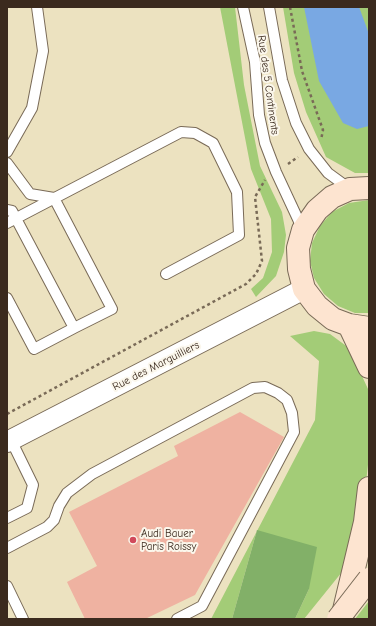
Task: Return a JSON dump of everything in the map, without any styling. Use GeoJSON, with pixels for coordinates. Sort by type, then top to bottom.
{"type":"FeatureCollection","features":[{"type":"Feature","properties":{"kind":"street"},"geometry":{"type":"LineString","coordinates":[[360,188],[332,197],[317,210],[303,230],[298,248],[299,268],[304,289],[317,306],[333,319],[359,326],[369,367]]}},
{"type":"Feature","properties":{"kind":"street","name":"Rue des Marguilliers"},"geometry":{"type":"LineString","coordinates":[[9,441],[304,289]]}},
{"type":"Feature","properties":{"kind":"street"},"geometry":{"type":"LineString","coordinates":[[342,619],[365,522],[369,488]]}},
{"type":"Feature","properties":{"kind":"street"},"geometry":{"type":"LineString","coordinates":[[338,619],[369,579]]}},
{"type":"Feature","properties":{"kind":"lane"},"geometry":{"type":"LineString","coordinates":[[7,152],[32,108],[43,51],[37,7]]}},
{"type":"Feature","properties":{"kind":"lane","name":"Rue des 5 Continents"},"geometry":{"type":"LineString","coordinates":[[243,7],[255,62],[259,115],[265,143],[276,172],[303,230]]}},
{"type":"Feature","properties":{"kind":"lane","name":"Rue des 5 Continents"},"geometry":{"type":"LineString","coordinates":[[269,7],[282,80],[296,123],[309,149],[328,173],[360,188]]}},
{"type":"Feature","properties":{"kind":"lane"},"geometry":{"type":"LineString","coordinates":[[11,221],[181,132],[196,133],[213,143],[237,192],[239,235],[166,274]]}},
{"type":"Feature","properties":{"kind":"lane"},"geometry":{"type":"LineString","coordinates":[[7,163],[30,194],[54,198]]}},
{"type":"Feature","properties":{"kind":"lane"},"geometry":{"type":"LineString","coordinates":[[7,298],[34,349],[112,309],[54,198]]}},
{"type":"Feature","properties":{"kind":"lane"},"geometry":{"type":"LineString","coordinates":[[7,210],[12,211],[11,221],[74,328]]}},
{"type":"Feature","properties":{"kind":"lane"},"geometry":{"type":"LineString","coordinates":[[7,548],[46,527],[54,520],[59,506],[67,492],[92,474],[253,388],[265,387],[278,393],[287,400],[292,412],[294,432],[202,606],[177,619]]}},
{"type":"Feature","properties":{"kind":"lane"},"geometry":{"type":"LineString","coordinates":[[7,518],[27,508],[33,485],[9,441]]}},
{"type":"Feature","properties":{"kind":"lane"},"geometry":{"type":"LineString","coordinates":[[7,586],[24,619]]}},
{"type":"Feature","properties":{"kind":"green space"},"geometry":{"type":"Polygon","coordinates":[[[220,7],[235,7],[244,85],[260,166],[282,212],[286,235],[284,252],[276,276],[256,297],[251,289],[263,278],[272,252],[271,219],[251,169],[220,7]]]}},
{"type":"Feature","properties":{"kind":"green space"},"geometry":{"type":"Polygon","coordinates":[[[283,7],[369,7],[369,173],[355,173],[326,157],[306,112],[294,73],[283,7]]]}},
{"type":"Feature","properties":{"kind":"green space"},"geometry":{"type":"Polygon","coordinates":[[[369,200],[369,313],[355,313],[338,306],[324,294],[314,278],[310,261],[312,243],[320,226],[332,212],[349,203],[369,200]]]}},
{"type":"Feature","properties":{"kind":"green space"},"geometry":{"type":"Polygon","coordinates":[[[314,331],[330,334],[349,348],[368,389],[369,456],[365,491],[346,567],[304,619],[295,619],[309,589],[257,530],[315,420],[319,361],[290,336],[314,331]]]}},
{"type":"Feature","properties":{"kind":"green space"},"geometry":{"type":"Polygon","coordinates":[[[257,530],[317,547],[309,589],[295,619],[232,619],[257,530]]]}},
{"type":"Feature","properties":{"kind":"green space"},"geometry":{"type":"Polygon","coordinates":[[[256,532],[232,619],[211,619],[256,532]]]}},
{"type":"Feature","properties":{"kind":"green space"},"geometry":{"type":"Polygon","coordinates":[[[369,601],[369,619],[355,619],[369,601]]]}},
{"type":"Feature","properties":{"kind":"water"},"geometry":{"type":"Polygon","coordinates":[[[304,7],[359,7],[369,34],[369,126],[357,129],[343,123],[319,81],[304,7]]]}},
{"type":"Feature","properties":{"kind":"building"},"geometry":{"type":"Polygon","coordinates":[[[240,412],[284,437],[195,595],[145,619],[85,619],[67,582],[97,566],[69,512],[178,456],[174,446],[240,412]]]}},
{"type":"Feature","properties":{"kind":"place","name":"Audi Bauer Paris Roissy"},"geometry":{"type":"Point","coordinates":[133,540]}}]}
